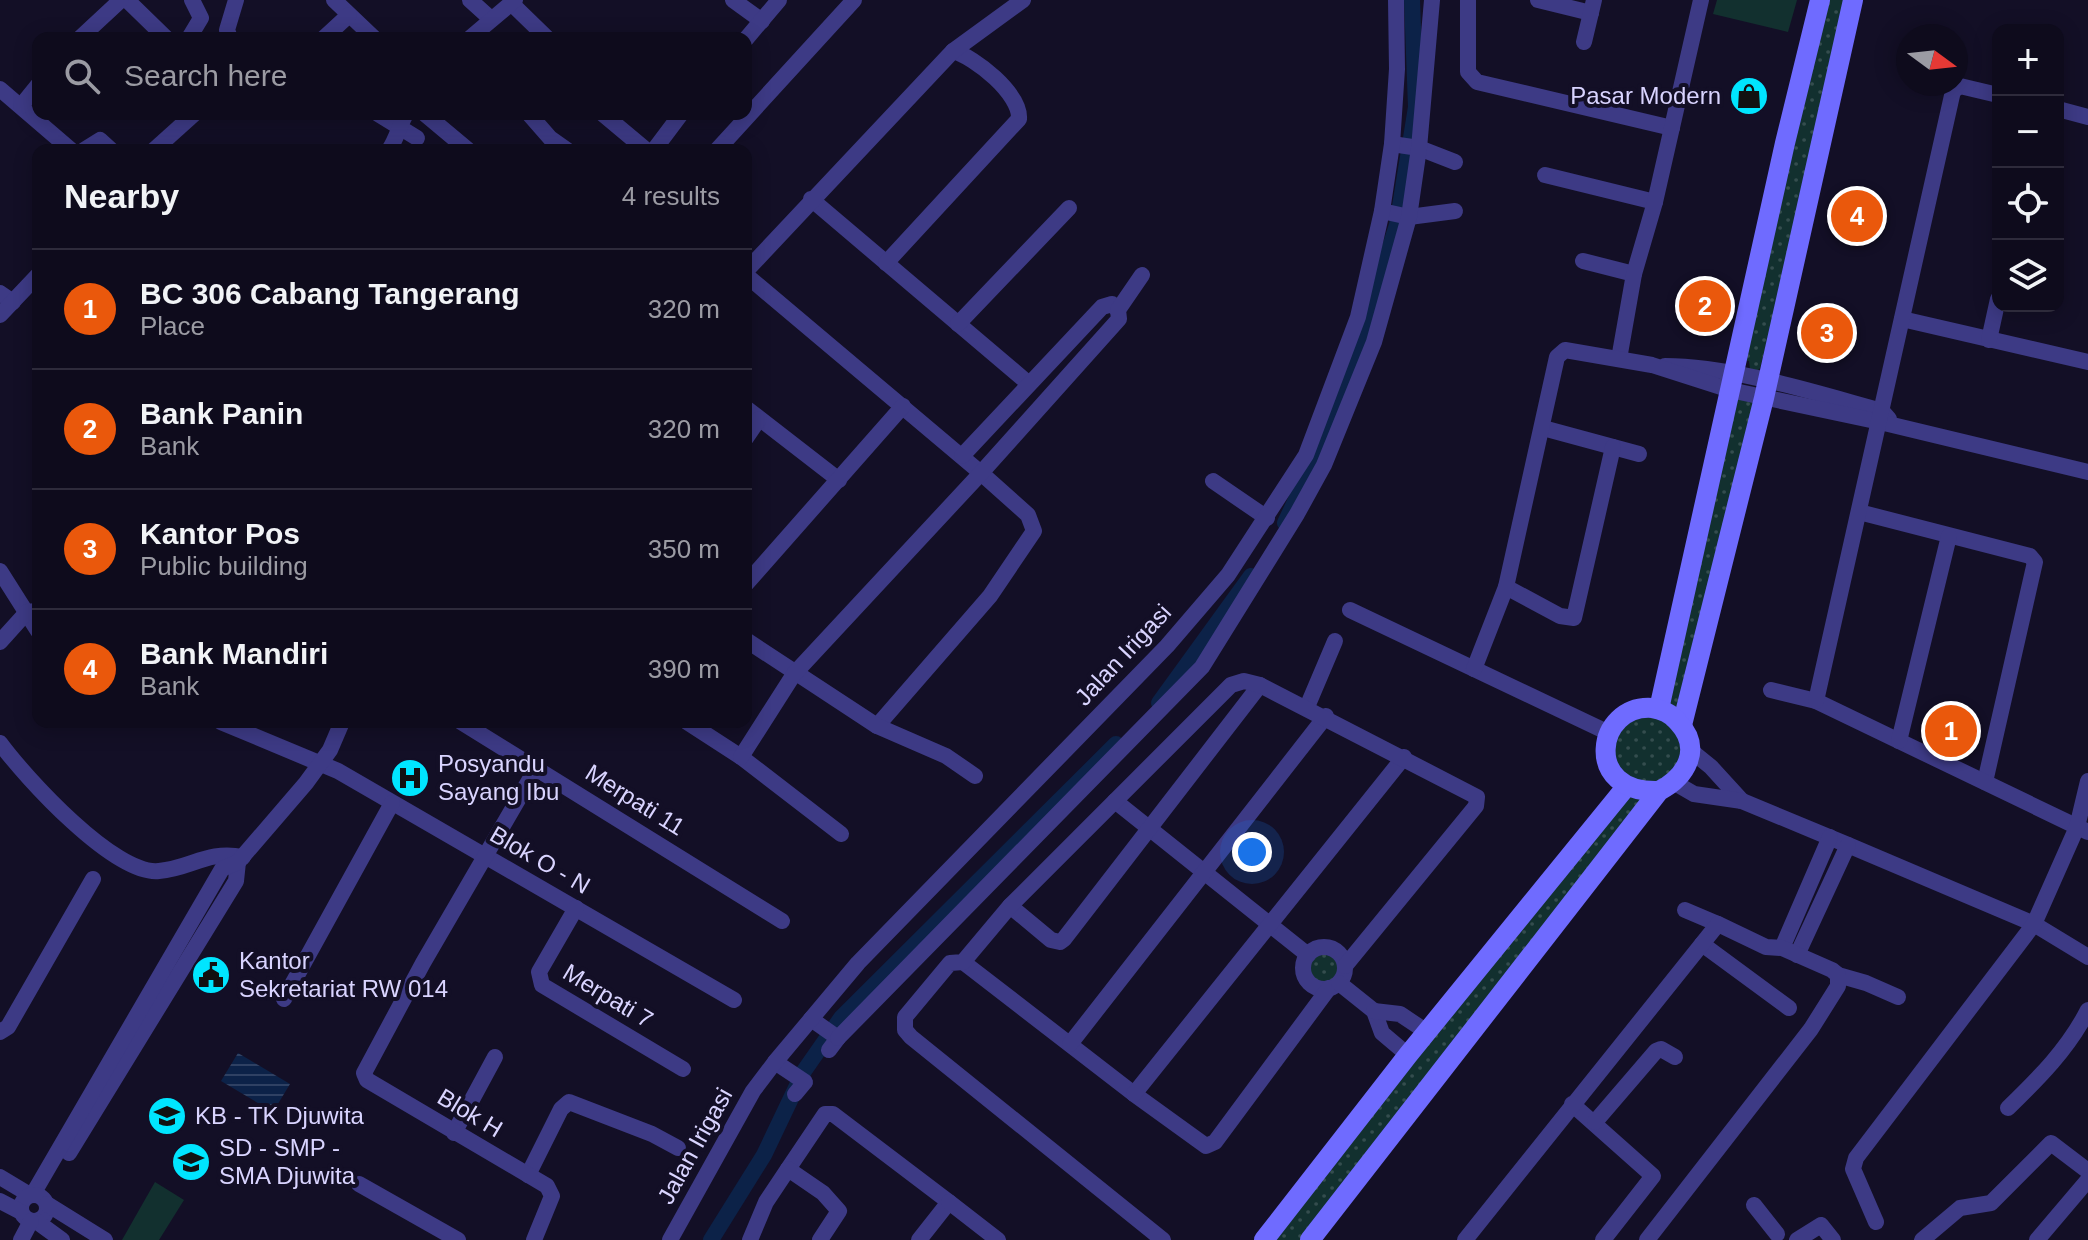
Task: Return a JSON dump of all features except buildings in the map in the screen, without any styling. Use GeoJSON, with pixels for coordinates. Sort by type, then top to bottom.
{"type":"FeatureCollection","features":[{"type":"Feature","properties":{"kind":"street"},"geometry":{"type":"LineString","coordinates":[[192,0],[201,18],[193,32]]}},
{"type":"Feature","properties":{"kind":"street"},"geometry":{"type":"LineString","coordinates":[[228,32],[236,0]]}},
{"type":"Feature","properties":{"kind":"street"},"geometry":{"type":"LineString","coordinates":[[334,0],[367,32]]}},
{"type":"Feature","properties":{"kind":"street"},"geometry":{"type":"LineString","coordinates":[[470,0],[491,19]]}},
{"type":"Feature","properties":{"kind":"street"},"geometry":{"type":"LineString","coordinates":[[733,0],[762,21]]}},
{"type":"Feature","properties":{"kind":"street"},"geometry":{"type":"LineString","coordinates":[[752,32],[779,0]]}},
{"type":"Feature","properties":{"kind":"street"},"geometry":{"type":"LineString","coordinates":[[752,112],[854,0]]}},
{"type":"Feature","properties":{"kind":"street"},"geometry":{"type":"LineString","coordinates":[[752,266],[811,199],[953,51],[1023,0]]}},
{"type":"Feature","properties":{"kind":"street","name":"Jalan Irigasi"},"geometry":{"type":"LineString","coordinates":[[670,1240],[753,1091],[779,1064],[858,963],[1167,646],[1230,597],[1267,518],[1287,508],[1306,455],[1326,435],[1363,339],[1358,317],[1395,214],[1406,146],[1397,69],[1396,0]]}},
{"type":"Feature","properties":{"kind":"street"},"geometry":{"type":"LineString","coordinates":[[1326,435],[1363,339],[1395,214],[1432,0]]}},
{"type":"Feature","properties":{"kind":"street"},"geometry":{"type":"LineString","coordinates":[[1468,0],[1468,72],[1477,82],[1672,128]]}},
{"type":"Feature","properties":{"kind":"street"},"geometry":{"type":"LineString","coordinates":[[1538,0],[1593,6],[1584,42]]}},
{"type":"Feature","properties":{"kind":"street"},"geometry":{"type":"LineString","coordinates":[[1619,359],[1634,274],[1655,202],[1701,0]]}},
{"type":"Feature","properties":{"kind":"street"},"geometry":{"type":"LineString","coordinates":[[1659,709],[1820,0]]}},
{"type":"Feature","properties":{"kind":"street"},"geometry":{"type":"LineString","coordinates":[[1682,725],[1766,390],[1853,0]]}},
{"type":"Feature","properties":{"kind":"street"},"geometry":{"type":"LineString","coordinates":[[87,32],[121,1],[159,32]]}},
{"type":"Feature","properties":{"kind":"street"},"geometry":{"type":"LineString","coordinates":[[477,32],[513,2],[541,32]]}},
{"type":"Feature","properties":{"kind":"street"},"geometry":{"type":"LineString","coordinates":[[331,32],[349,15]]}},
{"type":"Feature","properties":{"kind":"street"},"geometry":{"type":"LineString","coordinates":[[886,263],[1019,119],[1015,101],[979,63],[953,51]]}},
{"type":"Feature","properties":{"kind":"street"},"geometry":{"type":"LineString","coordinates":[[1816,701],[1859,512],[1885,420],[1902,319],[1953,91],[1960,86],[1992,94]]}},
{"type":"Feature","properties":{"kind":"street"},"geometry":{"type":"LineString","coordinates":[[32,88],[8,101],[32,120]]}},
{"type":"Feature","properties":{"kind":"street"},"geometry":{"type":"LineString","coordinates":[[2064,111],[2088,117]]}},
{"type":"Feature","properties":{"kind":"street"},"geometry":{"type":"LineString","coordinates":[[32,120],[63,144]]}},
{"type":"Feature","properties":{"kind":"street"},"geometry":{"type":"LineString","coordinates":[[161,144],[187,120]]}},
{"type":"Feature","properties":{"kind":"street"},"geometry":{"type":"LineString","coordinates":[[402,120],[417,138]]}},
{"type":"Feature","properties":{"kind":"street"},"geometry":{"type":"LineString","coordinates":[[393,144],[402,120]]}},
{"type":"Feature","properties":{"kind":"street"},"geometry":{"type":"LineString","coordinates":[[432,120],[461,144]]}},
{"type":"Feature","properties":{"kind":"street"},"geometry":{"type":"LineString","coordinates":[[532,120],[545,144]]}},
{"type":"Feature","properties":{"kind":"street"},"geometry":{"type":"LineString","coordinates":[[610,120],[639,144]]}},
{"type":"Feature","properties":{"kind":"street"},"geometry":{"type":"LineString","coordinates":[[658,144],[676,120]]}},
{"type":"Feature","properties":{"kind":"street"},"geometry":{"type":"LineString","coordinates":[[722,144],[744,120]]}},
{"type":"Feature","properties":{"kind":"street"},"geometry":{"type":"LineString","coordinates":[[1406,146],[1455,162]]}},
{"type":"Feature","properties":{"kind":"street"},"geometry":{"type":"LineString","coordinates":[[1545,175],[1655,202]]}},
{"type":"Feature","properties":{"kind":"street"},"geometry":{"type":"LineString","coordinates":[[811,199],[1028,383]]}},
{"type":"Feature","properties":{"kind":"street"},"geometry":{"type":"LineString","coordinates":[[958,324],[1069,208]]}},
{"type":"Feature","properties":{"kind":"street"},"geometry":{"type":"LineString","coordinates":[[1395,214],[1455,211]]}},
{"type":"Feature","properties":{"kind":"street"},"geometry":{"type":"LineString","coordinates":[[1583,261],[1634,274]]}},
{"type":"Feature","properties":{"kind":"street"},"geometry":{"type":"LineString","coordinates":[[1118,310],[1142,275]]}},
{"type":"Feature","properties":{"kind":"street"},"geometry":{"type":"LineString","coordinates":[[752,278],[1028,515],[1034,531],[990,596],[877,726]]}},
{"type":"Feature","properties":{"kind":"street"},"geometry":{"type":"LineString","coordinates":[[0,315],[7,297],[32,279]]}},
{"type":"Feature","properties":{"kind":"street"},"geometry":{"type":"LineString","coordinates":[[741,757],[794,674],[1119,319],[1118,310],[1112,304],[1102,307],[962,456]]}},
{"type":"Feature","properties":{"kind":"street"},"geometry":{"type":"LineString","coordinates":[[1989,340],[1995,312]]}},
{"type":"Feature","properties":{"kind":"street"},"geometry":{"type":"LineString","coordinates":[[1902,319],[1989,340],[2087,357]]}},
{"type":"Feature","properties":{"kind":"street"},"geometry":{"type":"LineString","coordinates":[[1474,669],[1506,587],[1560,353],[1565,350],[1766,390],[2088,472]]}},
{"type":"Feature","properties":{"kind":"street"},"geometry":{"type":"LineString","coordinates":[[752,577],[903,406]]}},
{"type":"Feature","properties":{"kind":"street"},"geometry":{"type":"LineString","coordinates":[[753,413],[839,480]]}},
{"type":"Feature","properties":{"kind":"street"},"geometry":{"type":"LineString","coordinates":[[1543,428],[1639,454]]}},
{"type":"Feature","properties":{"kind":"street"},"geometry":{"type":"LineString","coordinates":[[1506,587],[1560,616],[1574,618],[1613,447]]}},
{"type":"Feature","properties":{"kind":"street"},"geometry":{"type":"LineString","coordinates":[[1222,484],[1267,518]]}},
{"type":"Feature","properties":{"kind":"street"},"geometry":{"type":"LineString","coordinates":[[814,1020],[833,1041],[1202,667],[1230,597],[1287,508]]}},
{"type":"Feature","properties":{"kind":"street"},"geometry":{"type":"LineString","coordinates":[[1859,512],[2030,556],[2035,562],[1985,782]]}},
{"type":"Feature","properties":{"kind":"street"},"geometry":{"type":"LineString","coordinates":[[1899,741],[1949,536]]}},
{"type":"Feature","properties":{"kind":"street"},"geometry":{"type":"LineString","coordinates":[[0,571],[32,610]]}},
{"type":"Feature","properties":{"kind":"street"},"geometry":{"type":"LineString","coordinates":[[1350,610],[1609,733]]}},
{"type":"Feature","properties":{"kind":"street"},"geometry":{"type":"LineString","coordinates":[[0,642],[32,612]]}},
{"type":"Feature","properties":{"kind":"street"},"geometry":{"type":"LineString","coordinates":[[1307,707],[1335,641]]}},
{"type":"Feature","properties":{"kind":"street"},"geometry":{"type":"LineString","coordinates":[[752,644],[877,726],[946,756],[975,776]]}},
{"type":"Feature","properties":{"kind":"street"},"geometry":{"type":"LineString","coordinates":[[963,962],[1010,906],[1231,685],[1244,681],[1260,685],[1474,794],[1478,800],[1345,966],[1334,986],[1211,1145],[1200,1143],[963,962],[950,963],[905,1017],[905,1030],[920,1045],[1163,1240]]}},
{"type":"Feature","properties":{"kind":"street"},"geometry":{"type":"LineString","coordinates":[[1010,906],[1051,940],[1060,942],[1260,685]]}},
{"type":"Feature","properties":{"kind":"street"},"geometry":{"type":"LineString","coordinates":[[1771,690],[1816,701],[2083,830]]}},
{"type":"Feature","properties":{"kind":"street"},"geometry":{"type":"LineString","coordinates":[[1310,1240],[1667,787],[1686,767],[1690,750],[1688,737],[1674,717],[1659,709],[1643,708],[1630,712],[1619,719],[1609,733],[1606,747],[1607,763],[1612,774],[1626,787],[1639,792],[1667,787],[1742,801],[2034,924],[2088,957]]}},
{"type":"Feature","properties":{"kind":"street"},"geometry":{"type":"LineString","coordinates":[[1070,1044],[1326,716]]}},
{"type":"Feature","properties":{"kind":"street","name":"Blok O - N"},"geometry":{"type":"LineString","coordinates":[[246,728],[322,763],[734,1000]]}},
{"type":"Feature","properties":{"kind":"street"},"geometry":{"type":"LineString","coordinates":[[38,1198],[236,881],[240,859],[322,763],[339,728]]}},
{"type":"Feature","properties":{"kind":"street","name":"Merpati 11"},"geometry":{"type":"LineString","coordinates":[[471,728],[782,921]]}},
{"type":"Feature","properties":{"kind":"street"},"geometry":{"type":"LineString","coordinates":[[696,728],[741,757],[841,834]]}},
{"type":"Feature","properties":{"kind":"street"},"geometry":{"type":"LineString","coordinates":[[0,743],[20,771],[56,808],[124,861],[157,872],[223,853],[240,859]]}},
{"type":"Feature","properties":{"kind":"street"},"geometry":{"type":"LineString","coordinates":[[1690,750],[1711,767],[1742,801]]}},
{"type":"Feature","properties":{"kind":"street"},"geometry":{"type":"LineString","coordinates":[[1134,1094],[1404,757]]}},
{"type":"Feature","properties":{"kind":"street"},"geometry":{"type":"LineString","coordinates":[[484,856],[537,767]]}},
{"type":"Feature","properties":{"kind":"street"},"geometry":{"type":"LineString","coordinates":[[1876,1222],[1853,1169],[1856,1158],[2034,924],[2083,830],[2088,781]]}},
{"type":"Feature","properties":{"kind":"street"},"geometry":{"type":"LineString","coordinates":[[1264,1240],[1408,1055],[1626,787]]}},
{"type":"Feature","properties":{"kind":"street"},"geometry":{"type":"LineString","coordinates":[[1115,801],[1308,955]]}},
{"type":"Feature","properties":{"kind":"street"},"geometry":{"type":"LineString","coordinates":[[284,999],[392,803]]}},
{"type":"Feature","properties":{"kind":"street"},"geometry":{"type":"LineString","coordinates":[[1790,951],[1830,837]]}},
{"type":"Feature","properties":{"kind":"street"},"geometry":{"type":"LineString","coordinates":[[1790,951],[1848,845]]}},
{"type":"Feature","properties":{"kind":"street","name":"Blok H"},"geometry":{"type":"LineString","coordinates":[[484,856],[365,1070],[367,1080],[547,1186],[552,1196],[534,1240]]}},
{"type":"Feature","properties":{"kind":"street"},"geometry":{"type":"LineString","coordinates":[[0,1032],[8,1027],[93,879]]}},
{"type":"Feature","properties":{"kind":"street","name":"Merpati 7"},"geometry":{"type":"LineString","coordinates":[[576,908],[539,972],[542,985],[683,1069]]}},
{"type":"Feature","properties":{"kind":"street"},"geometry":{"type":"LineString","coordinates":[[1685,910],[1766,947],[1790,951],[1838,975],[1898,997]]}},
{"type":"Feature","properties":{"kind":"street"},"geometry":{"type":"LineString","coordinates":[[1465,1240],[1718,924]]}},
{"type":"Feature","properties":{"kind":"street"},"geometry":{"type":"LineString","coordinates":[[1702,944],[1789,1008]]}},
{"type":"Feature","properties":{"kind":"street"},"geometry":{"type":"LineString","coordinates":[[1345,966],[1341,956],[1328,948],[1319,948],[1308,955],[1304,966],[1307,979],[1319,988],[1334,986],[1374,1011],[1400,1014],[1427,1032]]}},
{"type":"Feature","properties":{"kind":"street"},"geometry":{"type":"LineString","coordinates":[[1647,1240],[1811,1029],[1838,986],[1838,975]]}},
{"type":"Feature","properties":{"kind":"street"},"geometry":{"type":"LineString","coordinates":[[2008,1108],[2049,1067],[2080,1026],[2088,1010]]}},
{"type":"Feature","properties":{"kind":"street"},"geometry":{"type":"LineString","coordinates":[[1374,1011],[1382,1033],[1408,1055]]}},
{"type":"Feature","properties":{"kind":"street"},"geometry":{"type":"LineString","coordinates":[[1595,1122],[1656,1051],[1667,1050],[1675,1057]]}},
{"type":"Feature","properties":{"kind":"street"},"geometry":{"type":"LineString","coordinates":[[454,1133],[495,1057]]}},
{"type":"Feature","properties":{"kind":"street"},"geometry":{"type":"LineString","coordinates":[[779,1064],[798,1087]]}},
{"type":"Feature","properties":{"kind":"street"},"geometry":{"type":"LineString","coordinates":[[528,1175],[561,1109],[569,1102],[678,1148]]}},
{"type":"Feature","properties":{"kind":"street"},"geometry":{"type":"LineString","coordinates":[[1572,1104],[1656,1179],[1603,1240]]}},
{"type":"Feature","properties":{"kind":"street"},"geometry":{"type":"LineString","coordinates":[[750,1240],[766,1202],[828,1112],[998,1240]]}},
{"type":"Feature","properties":{"kind":"street"},"geometry":{"type":"LineString","coordinates":[[1922,1240],[1960,1208],[1991,1203],[2051,1143],[2088,1171]]}},
{"type":"Feature","properties":{"kind":"street"},"geometry":{"type":"LineString","coordinates":[[788,1169],[823,1193],[839,1211],[820,1240]]}},
{"type":"Feature","properties":{"kind":"street"},"geometry":{"type":"LineString","coordinates":[[0,1177],[105,1240]]}},
{"type":"Feature","properties":{"kind":"street"},"geometry":{"type":"LineString","coordinates":[[2037,1240],[2088,1180]]}},
{"type":"Feature","properties":{"kind":"street"},"geometry":{"type":"LineString","coordinates":[[359,1184],[458,1240]]}},
{"type":"Feature","properties":{"kind":"street"},"geometry":{"type":"LineString","coordinates":[[21,1240],[29,1218],[23,1200],[38,1198]]}},
{"type":"Feature","properties":{"kind":"street"},"geometry":{"type":"LineString","coordinates":[[29,1218],[46,1212],[38,1198]]}},
{"type":"Feature","properties":{"kind":"street"},"geometry":{"type":"LineString","coordinates":[[0,1201],[62,1240]]}},
{"type":"Feature","properties":{"kind":"street"},"geometry":{"type":"LineString","coordinates":[[919,1240],[949,1202]]}},
{"type":"Feature","properties":{"kind":"street"},"geometry":{"type":"LineString","coordinates":[[1754,1205],[1783,1238],[1821,1225],[1833,1240]]}},
{"type":"Feature","properties":{"kind":"green space"},"geometry":{"type":"Polygon","coordinates":[[[1717,0],[1797,0],[1788,32],[1713,14],[1717,0]]]}},
{"type":"Feature","properties":{"kind":"green space"},"geometry":{"type":"Polygon","coordinates":[[[1820,0],[1853,0],[1757,371],[1750,369],[1749,361],[1736,358],[1820,0]]]}},
{"type":"Feature","properties":{"kind":"green space"},"geometry":{"type":"Polygon","coordinates":[[[1730,390],[1764,398],[1693,684],[1690,750],[1308,1240],[1264,1240],[1626,787],[1612,774],[1609,733],[1658,709],[1730,390]]]}},
{"type":"Feature","properties":{"kind":"green space"},"geometry":{"type":"Polygon","coordinates":[[[1324,948],[1338,954],[1344,968],[1338,982],[1324,988],[1310,982],[1304,968],[1310,954],[1324,948]]]}},
{"type":"Feature","properties":{"kind":"green space"},"geometry":{"type":"Polygon","coordinates":[[[155,1182],[184,1200],[159,1240],[122,1240],[155,1182]]]}},
{"type":"Feature","properties":{"kind":"water"},"geometry":{"type":"Polygon","coordinates":[[[238,1053],[290,1084],[273,1112],[221,1081],[238,1053]]]}},
{"type":"Feature","properties":{"kind":"waterway"},"geometry":{"type":"LineString","coordinates":[[1285,523],[1336,414],[1397,225],[1416,107],[1412,0]]}},
{"type":"Feature","properties":{"kind":"waterway"},"geometry":{"type":"LineString","coordinates":[[1159,703],[1251,576]]}},
{"type":"Feature","properties":{"kind":"waterway"},"geometry":{"type":"LineString","coordinates":[[711,1240],[764,1155],[804,1071],[841,1018],[1116,744]]}},
{"type":"Feature","properties":{"kind":"place","name":"Pasar Modern"},"geometry":{"type":"Point","coordinates":[1749,96]}},
{"type":"Feature","properties":{"kind":"place","name":"Bank Mandiri"},"geometry":{"type":"Point","coordinates":[1857,216]}},
{"type":"Feature","properties":{"kind":"place","name":"Bank Panin"},"geometry":{"type":"Point","coordinates":[1705,306]}},
{"type":"Feature","properties":{"kind":"place","name":"Kantor Pos"},"geometry":{"type":"Point","coordinates":[1827,333]}},
{"type":"Feature","properties":{"kind":"place","name":"BC 306 Cabang Tangerang"},"geometry":{"type":"Point","coordinates":[1951,731]}},
{"type":"Feature","properties":{"kind":"place","name":"Posyandu Sayang Ibu"},"geometry":{"type":"Point","coordinates":[410,778]}},
{"type":"Feature","properties":{"kind":"place","name":"Kantor Sekretariat RW 014"},"geometry":{"type":"Point","coordinates":[211,975]}},
{"type":"Feature","properties":{"kind":"place","name":"KB - TK Djuwita"},"geometry":{"type":"Point","coordinates":[167,1116]}},
{"type":"Feature","properties":{"kind":"place","name":"SD - SMP - SMA Djuwita"},"geometry":{"type":"Point","coordinates":[191,1162]}}]}
